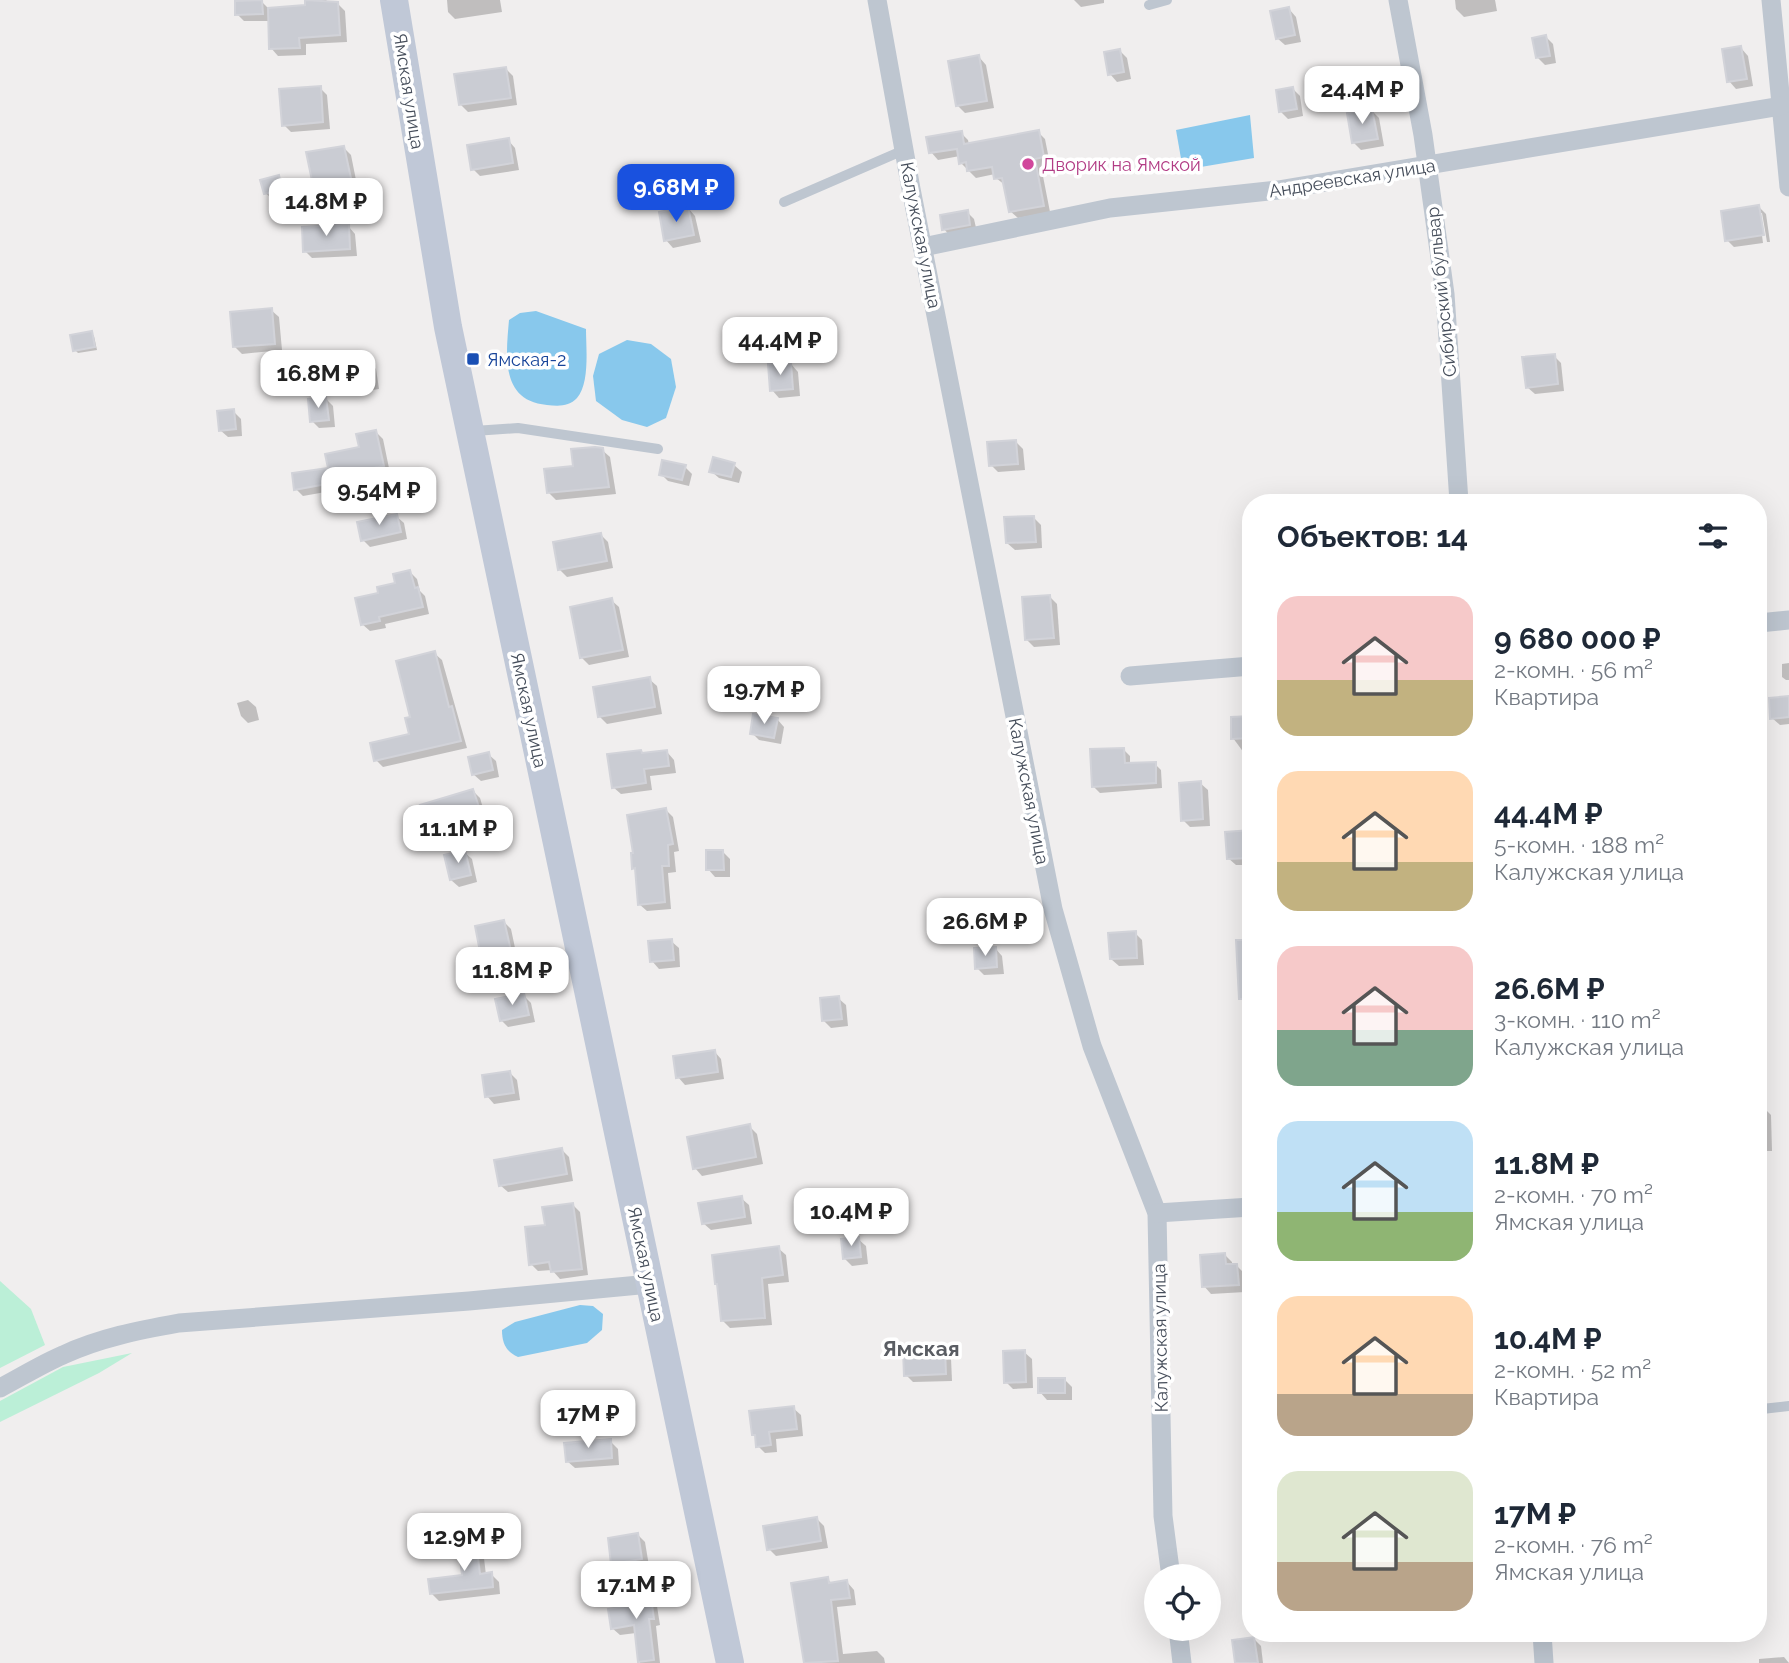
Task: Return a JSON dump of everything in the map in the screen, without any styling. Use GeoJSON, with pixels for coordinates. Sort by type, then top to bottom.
{"type":"FeatureCollection","features":[{"type":"Feature","properties":{"kind":"main road","name":"Ямская улица"},"geometry":{"type":"LineString","coordinates":[[394,0],[443,298],[470,432],[730,1663]]}},
{"type":"Feature","properties":{"kind":"street","name":"Калужская улица"},"geometry":{"type":"LineString","coordinates":[[877,0],[1053,909],[1092,1045],[1157,1213],[1163,1516],[1169,1564]]}},
{"type":"Feature","properties":{"kind":"street","name":"Сибирский бульвар"},"geometry":{"type":"LineString","coordinates":[[1398,0],[1427,166],[1445,294],[1458,494]]}},
{"type":"Feature","properties":{"kind":"street"},"geometry":{"type":"LineString","coordinates":[[1771,0],[1789,187]]}},
{"type":"Feature","properties":{"kind":"street","name":"Андреевская улица"},"geometry":{"type":"LineString","coordinates":[[923,247],[1111,208],[1278,190],[1781,106]]}},
{"type":"Feature","properties":{"kind":"street"},"geometry":{"type":"LineString","coordinates":[[1767,622],[1789,620]]}},
{"type":"Feature","properties":{"kind":"street"},"geometry":{"type":"LineString","coordinates":[[1130,676],[1242,667]]}},
{"type":"Feature","properties":{"kind":"street"},"geometry":{"type":"LineString","coordinates":[[1157,1213],[1242,1208]]}},
{"type":"Feature","properties":{"kind":"street"},"geometry":{"type":"LineString","coordinates":[[0,1388],[84,1346],[170,1325],[650,1284]]}},
{"type":"Feature","properties":{"kind":"street"},"geometry":{"type":"LineString","coordinates":[[1179,1641],[1182,1663]]}},
{"type":"Feature","properties":{"kind":"street"},"geometry":{"type":"LineString","coordinates":[[1543,1642],[1544,1663]]}},
{"type":"Feature","properties":{"kind":"lane"},"geometry":{"type":"LineString","coordinates":[[1149,5],[1167,0]]}},
{"type":"Feature","properties":{"kind":"lane"},"geometry":{"type":"LineString","coordinates":[[784,202],[904,150]]}},
{"type":"Feature","properties":{"kind":"lane"},"geometry":{"type":"LineString","coordinates":[[470,432],[518,428],[658,449]]}},
{"type":"Feature","properties":{"kind":"lane"},"geometry":{"type":"LineString","coordinates":[[1767,1408],[1789,1406]]}},
{"type":"Feature","properties":{"kind":"green space"},"geometry":{"type":"Polygon","coordinates":[[[0,1281],[31,1309],[45,1345],[0,1368],[0,1281]]]}},
{"type":"Feature","properties":{"kind":"green space"},"geometry":{"type":"Polygon","coordinates":[[[132,1353],[99,1373],[0,1422],[0,1401],[63,1367],[132,1353]]]}},
{"type":"Feature","properties":{"kind":"water"},"geometry":{"type":"Polygon","coordinates":[[[1250,115],[1254,158],[1183,170],[1176,130],[1250,115]]]}},
{"type":"Feature","properties":{"kind":"water"},"geometry":{"type":"Polygon","coordinates":[[[536,311],[586,329],[584,384],[577,398],[567,404],[559,406],[532,402],[521,395],[509,374],[509,320],[520,313],[536,311]]]}},
{"type":"Feature","properties":{"kind":"water"},"geometry":{"type":"Polygon","coordinates":[[[627,340],[651,344],[671,359],[676,387],[666,418],[647,427],[622,420],[596,401],[593,376],[599,354],[627,340]]]}},
{"type":"Feature","properties":{"kind":"water"},"geometry":{"type":"Polygon","coordinates":[[[580,1305],[593,1306],[603,1314],[602,1330],[587,1343],[518,1357],[505,1346],[502,1330],[515,1322],[580,1305]]]}},
{"type":"Feature","properties":{"kind":"building"},"geometry":{"type":"Polygon","coordinates":[[[262,0],[263,14],[235,15],[235,1],[262,0]]]}},
{"type":"Feature","properties":{"kind":"building"},"geometry":{"type":"Polygon","coordinates":[[[305,0],[338,2],[340,35],[299,38],[300,48],[269,49],[268,8],[305,5],[305,0]]]}},
{"type":"Feature","properties":{"kind":"building"},"geometry":{"type":"Polygon","coordinates":[[[1289,7],[1295,35],[1276,39],[1270,11],[1289,7]]]}},
{"type":"Feature","properties":{"kind":"building"},"geometry":{"type":"Polygon","coordinates":[[[1546,35],[1550,56],[1536,58],[1532,38],[1546,35]]]}},
{"type":"Feature","properties":{"kind":"building"},"geometry":{"type":"Polygon","coordinates":[[[1741,46],[1747,79],[1727,82],[1722,49],[1741,46]]]}},
{"type":"Feature","properties":{"kind":"building"},"geometry":{"type":"Polygon","coordinates":[[[1120,49],[1124,72],[1108,75],[1104,52],[1120,49]]]}},
{"type":"Feature","properties":{"kind":"building"},"geometry":{"type":"Polygon","coordinates":[[[979,55],[987,101],[956,106],[948,61],[979,55]]]}},
{"type":"Feature","properties":{"kind":"building"},"geometry":{"type":"Polygon","coordinates":[[[506,67],[511,98],[459,105],[454,74],[506,67]]]}},
{"type":"Feature","properties":{"kind":"building"},"geometry":{"type":"Polygon","coordinates":[[[321,86],[323,122],[282,126],[279,89],[321,86]]]}},
{"type":"Feature","properties":{"kind":"building"},"geometry":{"type":"Polygon","coordinates":[[[1293,87],[1297,109],[1279,112],[1276,90],[1293,87]]]}},
{"type":"Feature","properties":{"kind":"building"},"geometry":{"type":"Polygon","coordinates":[[[1372,109],[1378,139],[1352,143],[1347,113],[1372,109]]]}},
{"type":"Feature","properties":{"kind":"building"},"geometry":{"type":"Polygon","coordinates":[[[1039,130],[1044,157],[1035,159],[1044,206],[1009,212],[1002,178],[994,179],[992,167],[967,171],[966,162],[959,164],[957,149],[929,153],[926,137],[962,131],[964,144],[1039,130]]]}},
{"type":"Feature","properties":{"kind":"building"},"geometry":{"type":"Polygon","coordinates":[[[509,138],[513,163],[471,170],[467,145],[509,138]]]}},
{"type":"Feature","properties":{"kind":"building"},"geometry":{"type":"Polygon","coordinates":[[[344,146],[352,183],[314,190],[306,152],[344,146]]]}},
{"type":"Feature","properties":{"kind":"building"},"geometry":{"type":"Polygon","coordinates":[[[279,175],[282,190],[264,194],[260,180],[279,175]]]}},
{"type":"Feature","properties":{"kind":"building"},"geometry":{"type":"Polygon","coordinates":[[[1759,205],[1764,235],[1725,241],[1721,211],[1759,205]]]}},
{"type":"Feature","properties":{"kind":"building"},"geometry":{"type":"Polygon","coordinates":[[[688,206],[694,235],[664,241],[659,212],[688,206]]]}},
{"type":"Feature","properties":{"kind":"building"},"geometry":{"type":"Polygon","coordinates":[[[968,210],[970,225],[942,230],[940,215],[968,210]]]}},
{"type":"Feature","properties":{"kind":"building"},"geometry":{"type":"Polygon","coordinates":[[[349,224],[350,249],[303,252],[302,227],[349,224]]]}},
{"type":"Feature","properties":{"kind":"building"},"geometry":{"type":"Polygon","coordinates":[[[272,308],[275,344],[233,347],[230,312],[272,308]]]}},
{"type":"Feature","properties":{"kind":"building"},"geometry":{"type":"Polygon","coordinates":[[[92,331],[95,347],[73,351],[70,335],[92,331]]]}},
{"type":"Feature","properties":{"kind":"building"},"geometry":{"type":"Polygon","coordinates":[[[1555,354],[1558,384],[1526,388],[1522,357],[1555,354]]]}},
{"type":"Feature","properties":{"kind":"building"},"geometry":{"type":"Polygon","coordinates":[[[369,360],[372,382],[337,387],[334,365],[369,360]]]}},
{"type":"Feature","properties":{"kind":"building"},"geometry":{"type":"Polygon","coordinates":[[[791,363],[793,389],[770,391],[768,364],[791,363]]]}},
{"type":"Feature","properties":{"kind":"building"},"geometry":{"type":"Polygon","coordinates":[[[326,397],[329,420],[310,422],[308,399],[326,397]]]}},
{"type":"Feature","properties":{"kind":"building"},"geometry":{"type":"Polygon","coordinates":[[[234,409],[236,429],[219,431],[217,411],[234,409]]]}},
{"type":"Feature","properties":{"kind":"building"},"geometry":{"type":"Polygon","coordinates":[[[376,430],[384,466],[357,471],[359,478],[294,490],[292,473],[328,468],[325,454],[359,447],[356,434],[376,430]]]}},
{"type":"Feature","properties":{"kind":"building"},"geometry":{"type":"Polygon","coordinates":[[[1016,440],[1018,464],[989,466],[987,442],[1016,440]]]}},
{"type":"Feature","properties":{"kind":"building"},"geometry":{"type":"Polygon","coordinates":[[[603,448],[609,487],[547,493],[544,469],[573,466],[571,449],[603,448]]]}},
{"type":"Feature","properties":{"kind":"building"},"geometry":{"type":"Polygon","coordinates":[[[713,457],[735,463],[731,477],[709,472],[713,457]]]}},
{"type":"Feature","properties":{"kind":"building"},"geometry":{"type":"Polygon","coordinates":[[[662,460],[686,465],[682,480],[659,475],[662,460]]]}},
{"type":"Feature","properties":{"kind":"building"},"geometry":{"type":"Polygon","coordinates":[[[397,514],[401,532],[361,541],[357,522],[397,514]]]}},
{"type":"Feature","properties":{"kind":"building"},"geometry":{"type":"Polygon","coordinates":[[[1034,516],[1036,542],[1006,543],[1004,517],[1034,516]]]}},
{"type":"Feature","properties":{"kind":"building"},"geometry":{"type":"Polygon","coordinates":[[[601,533],[607,561],[558,570],[553,542],[601,533]]]}},
{"type":"Feature","properties":{"kind":"building"},"geometry":{"type":"Polygon","coordinates":[[[410,570],[423,607],[379,617],[380,621],[361,625],[355,598],[378,593],[377,587],[395,583],[393,574],[410,570]]]}},
{"type":"Feature","properties":{"kind":"building"},"geometry":{"type":"Polygon","coordinates":[[[1050,595],[1054,638],[1025,640],[1022,597],[1050,595]]]}},
{"type":"Feature","properties":{"kind":"building"},"geometry":{"type":"Polygon","coordinates":[[[612,598],[623,650],[580,658],[570,607],[612,598]]]}},
{"type":"Feature","properties":{"kind":"building"},"geometry":{"type":"Polygon","coordinates":[[[435,651],[461,741],[374,761],[370,743],[409,734],[405,718],[410,717],[396,661],[435,651]]]}},
{"type":"Feature","properties":{"kind":"building"},"geometry":{"type":"Polygon","coordinates":[[[650,677],[655,707],[598,717],[593,687],[650,677]]]}},
{"type":"Feature","properties":{"kind":"building"},"geometry":{"type":"Polygon","coordinates":[[[1789,696],[1789,717],[1770,719],[1769,698],[1789,696]]]}},
{"type":"Feature","properties":{"kind":"building"},"geometry":{"type":"Polygon","coordinates":[[[753,714],[778,718],[774,738],[750,734],[753,714]]]}},
{"type":"Feature","properties":{"kind":"building"},"geometry":{"type":"Polygon","coordinates":[[[1242,716],[1242,738],[1231,739],[1231,717],[1242,716]]]}},
{"type":"Feature","properties":{"kind":"building"},"geometry":{"type":"Polygon","coordinates":[[[1124,748],[1125,763],[1156,762],[1156,783],[1092,787],[1090,749],[1124,748]]]}},
{"type":"Feature","properties":{"kind":"building"},"geometry":{"type":"Polygon","coordinates":[[[641,750],[642,753],[667,750],[669,766],[644,769],[646,783],[612,788],[607,754],[641,750]]]}},
{"type":"Feature","properties":{"kind":"building"},"geometry":{"type":"Polygon","coordinates":[[[489,752],[493,770],[472,775],[468,757],[489,752]]]}},
{"type":"Feature","properties":{"kind":"building"},"geometry":{"type":"Polygon","coordinates":[[[1201,781],[1203,819],[1181,821],[1179,783],[1201,781]]]}},
{"type":"Feature","properties":{"kind":"building"},"geometry":{"type":"Polygon","coordinates":[[[473,789],[481,813],[428,830],[420,805],[473,789]]]}},
{"type":"Feature","properties":{"kind":"building"},"geometry":{"type":"Polygon","coordinates":[[[666,808],[673,844],[668,845],[669,866],[662,866],[665,902],[638,905],[627,815],[666,808]]]}},
{"type":"Feature","properties":{"kind":"building"},"geometry":{"type":"Polygon","coordinates":[[[1242,831],[1242,858],[1227,859],[1225,832],[1242,831]]]}},
{"type":"Feature","properties":{"kind":"building"},"geometry":{"type":"Polygon","coordinates":[[[465,850],[471,875],[450,880],[444,855],[465,850]]]}},
{"type":"Feature","properties":{"kind":"building"},"geometry":{"type":"Polygon","coordinates":[[[706,850],[723,850],[724,870],[706,870],[706,850]]]}},
{"type":"Feature","properties":{"kind":"building"},"geometry":{"type":"Polygon","coordinates":[[[504,920],[512,955],[482,962],[475,926],[504,920]]]}},
{"type":"Feature","properties":{"kind":"building"},"geometry":{"type":"Polygon","coordinates":[[[1136,931],[1137,958],[1110,959],[1108,933],[1136,931]]]}},
{"type":"Feature","properties":{"kind":"building"},"geometry":{"type":"Polygon","coordinates":[[[672,939],[674,960],[650,962],[648,941],[672,939]]]}},
{"type":"Feature","properties":{"kind":"building"},"geometry":{"type":"Polygon","coordinates":[[[1236,940],[1242,940],[1242,999],[1239,999],[1236,940]]]}},
{"type":"Feature","properties":{"kind":"building"},"geometry":{"type":"Polygon","coordinates":[[[996,947],[997,967],[975,969],[974,948],[996,947]]]}},
{"type":"Feature","properties":{"kind":"building"},"geometry":{"type":"Polygon","coordinates":[[[524,993],[529,1015],[500,1021],[495,999],[524,993]]]}},
{"type":"Feature","properties":{"kind":"building"},"geometry":{"type":"Polygon","coordinates":[[[839,996],[842,1019],[822,1021],[820,998],[839,996]]]}},
{"type":"Feature","properties":{"kind":"building"},"geometry":{"type":"Polygon","coordinates":[[[715,1050],[718,1072],[676,1078],[673,1056],[715,1050]]]}},
{"type":"Feature","properties":{"kind":"building"},"geometry":{"type":"Polygon","coordinates":[[[510,1071],[514,1093],[485,1097],[482,1075],[510,1071]]]}},
{"type":"Feature","properties":{"kind":"building"},"geometry":{"type":"Polygon","coordinates":[[[750,1124],[756,1157],[693,1169],[687,1137],[750,1124]]]}},
{"type":"Feature","properties":{"kind":"building"},"geometry":{"type":"Polygon","coordinates":[[[562,1148],[567,1174],[499,1186],[494,1160],[562,1148]]]}},
{"type":"Feature","properties":{"kind":"building"},"geometry":{"type":"Polygon","coordinates":[[[742,1196],[745,1217],[702,1224],[698,1203],[742,1196]]]}},
{"type":"Feature","properties":{"kind":"building"},"geometry":{"type":"Polygon","coordinates":[[[573,1203],[582,1269],[551,1272],[549,1262],[529,1265],[525,1227],[545,1225],[542,1207],[573,1203]]]}},
{"type":"Feature","properties":{"kind":"building"},"geometry":{"type":"Polygon","coordinates":[[[859,1237],[861,1257],[843,1259],[841,1239],[859,1237]]]}},
{"type":"Feature","properties":{"kind":"building"},"geometry":{"type":"Polygon","coordinates":[[[779,1246],[783,1275],[762,1278],[765,1318],[721,1321],[712,1255],[779,1246]]]}},
{"type":"Feature","properties":{"kind":"building"},"geometry":{"type":"Polygon","coordinates":[[[1225,1253],[1226,1264],[1237,1264],[1239,1285],[1202,1287],[1200,1255],[1225,1253]]]}},
{"type":"Feature","properties":{"kind":"building"},"geometry":{"type":"Polygon","coordinates":[[[945,1349],[946,1374],[904,1376],[903,1350],[945,1349]]]}},
{"type":"Feature","properties":{"kind":"building"},"geometry":{"type":"Polygon","coordinates":[[[1025,1350],[1026,1382],[1004,1383],[1003,1351],[1025,1350]]]}},
{"type":"Feature","properties":{"kind":"building"},"geometry":{"type":"Polygon","coordinates":[[[1038,1378],[1065,1378],[1065,1393],[1038,1393],[1038,1378]]]}},
{"type":"Feature","properties":{"kind":"building"},"geometry":{"type":"Polygon","coordinates":[[[794,1406],[797,1429],[769,1432],[771,1445],[756,1447],[749,1411],[794,1406]]]}},
{"type":"Feature","properties":{"kind":"building"},"geometry":{"type":"Polygon","coordinates":[[[611,1439],[612,1458],[566,1462],[564,1443],[611,1439]]]}},
{"type":"Feature","properties":{"kind":"building"},"geometry":{"type":"Polygon","coordinates":[[[817,1517],[821,1541],[767,1550],[763,1526],[817,1517]]]}},
{"type":"Feature","properties":{"kind":"building"},"geometry":{"type":"Polygon","coordinates":[[[638,1533],[642,1559],[611,1564],[608,1538],[638,1533]]]}},
{"type":"Feature","properties":{"kind":"building"},"geometry":{"type":"Polygon","coordinates":[[[476,1541],[480,1574],[492,1572],[493,1587],[430,1594],[428,1579],[462,1575],[458,1542],[476,1541]]]}},
{"type":"Feature","properties":{"kind":"building"},"geometry":{"type":"Polygon","coordinates":[[[828,1577],[829,1583],[847,1580],[850,1598],[831,1600],[838,1661],[804,1663],[791,1583],[828,1577]]]}},
{"type":"Feature","properties":{"kind":"building"},"geometry":{"type":"Polygon","coordinates":[[[650,1590],[654,1619],[649,1619],[654,1660],[638,1662],[634,1625],[611,1629],[608,1609],[625,1606],[623,1595],[650,1590]]]}},
{"type":"Feature","properties":{"kind":"building"},"geometry":{"type":"Polygon","coordinates":[[[1242,1639],[1242,1642],[1255,1642],[1258,1663],[1235,1663],[1232,1640],[1242,1639]]]}},
{"type":"Feature","properties":{"kind":"place","name":"Дворик на Ямской"},"geometry":{"type":"Point","coordinates":[1028,164]}},
{"type":"Feature","properties":{"kind":"place","name":"Ямская-2"},"geometry":{"type":"Point","coordinates":[473,359]}},
{"type":"Feature","properties":{"kind":"district","name":"Ямская"},"geometry":{"type":"Point","coordinates":[921,1348]}}]}
